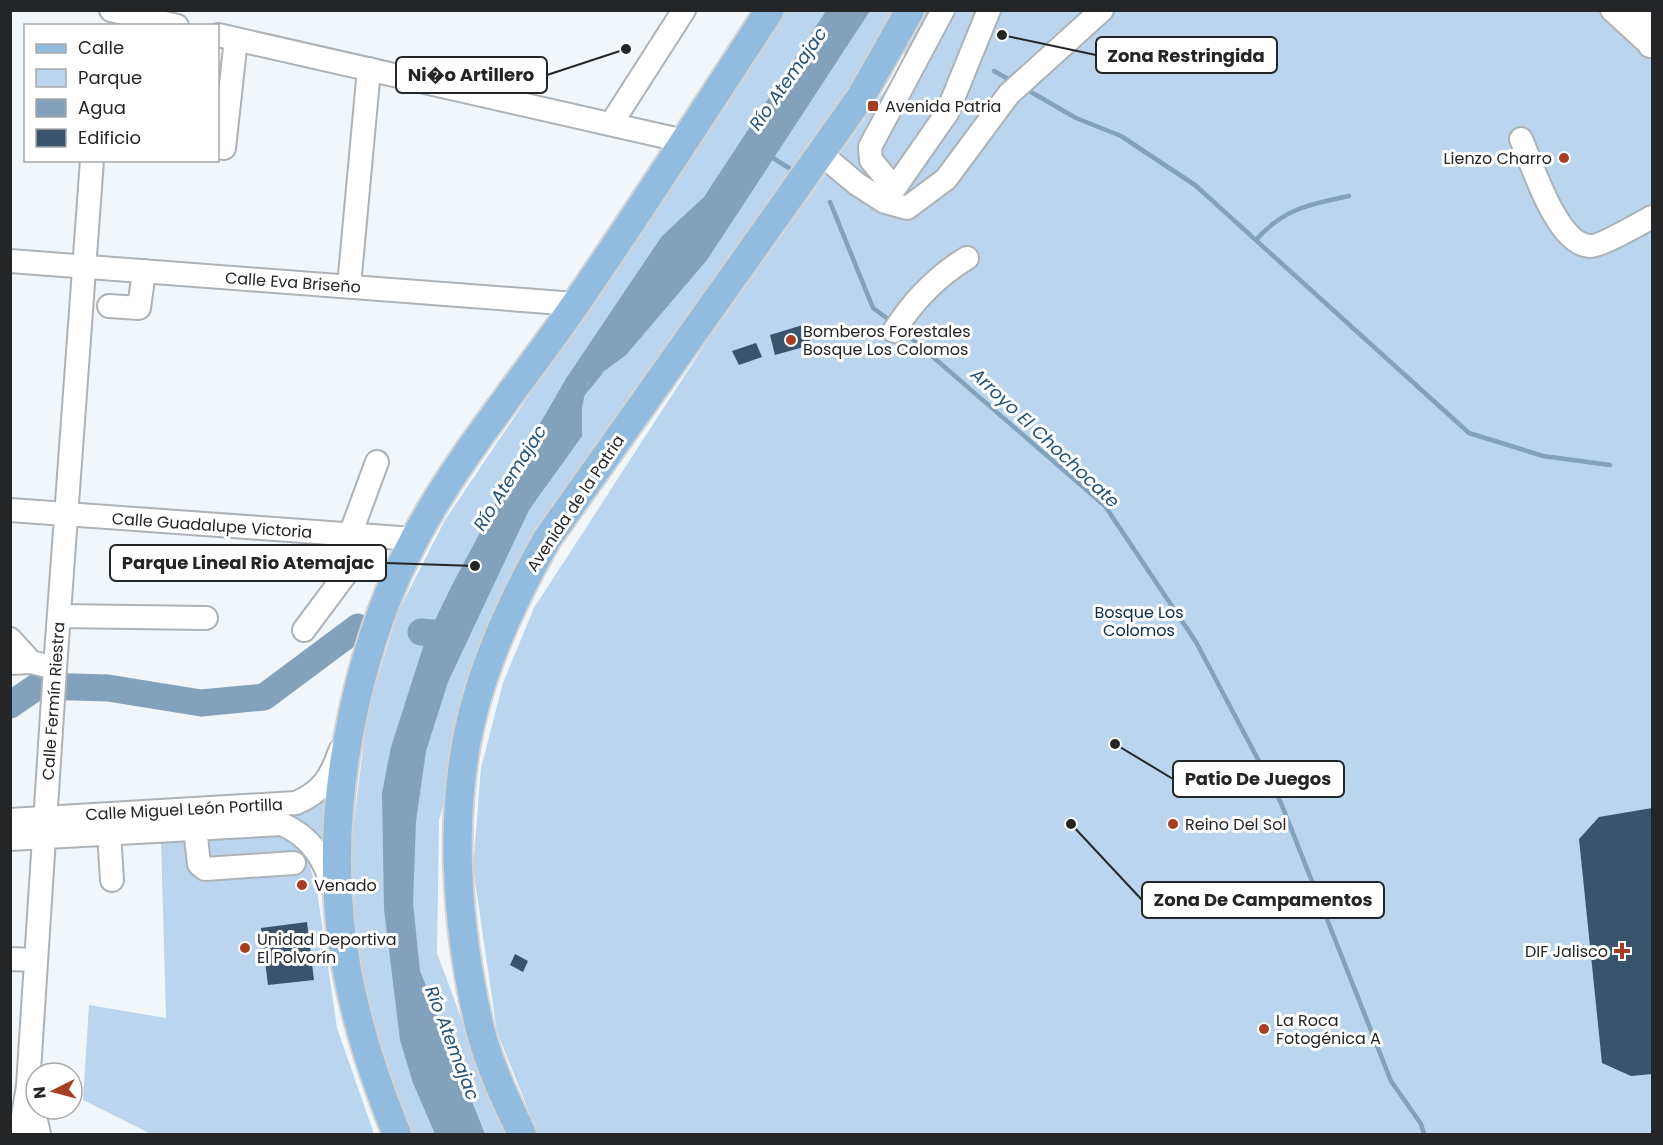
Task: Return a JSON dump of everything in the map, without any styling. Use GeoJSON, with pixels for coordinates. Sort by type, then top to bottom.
{"type":"FeatureCollection","features":[{"type":"Feature","properties":{"kind":"main road"},"geometry":{"type":"LineString","coordinates":[[397,1134],[361,1035],[349,985],[337,905],[334,863],[337,812],[350,728],[361,675],[380,615],[414,539],[444,490],[575,304],[770,10]]}},
{"type":"Feature","properties":{"kind":"main road","name":"Avenida de la Patria"},"geometry":{"type":"LineString","coordinates":[[522,1134],[503,1095],[480,1031],[464,938],[457,834],[474,707],[513,598],[547,539],[862,95],[910,10]]}},
{"type":"Feature","properties":{"kind":"street"},"geometry":{"type":"LineString","coordinates":[[111,10],[169,24]]}},
{"type":"Feature","properties":{"kind":"street"},"geometry":{"type":"LineString","coordinates":[[611,124],[684,10]]}},
{"type":"Feature","properties":{"kind":"street"},"geometry":{"type":"LineString","coordinates":[[890,195],[871,160],[870,147],[943,10]]}},
{"type":"Feature","properties":{"kind":"street"},"geometry":{"type":"LineString","coordinates":[[890,195],[947,113],[989,10]]}},
{"type":"Feature","properties":{"kind":"street"},"geometry":{"type":"LineString","coordinates":[[820,153],[857,184],[890,195],[907,208],[946,179],[1009,94],[1102,10]]}},
{"type":"Feature","properties":{"kind":"street"},"geometry":{"type":"LineString","coordinates":[[1612,10],[1651,47]]}},
{"type":"Feature","properties":{"kind":"street"},"geometry":{"type":"LineString","coordinates":[[1640,10],[1651,47]]}},
{"type":"Feature","properties":{"kind":"street"},"geometry":{"type":"LineString","coordinates":[[224,148],[227,37],[684,141]]}},
{"type":"Feature","properties":{"kind":"street"},"geometry":{"type":"LineString","coordinates":[[349,286],[369,69]]}},
{"type":"Feature","properties":{"kind":"street"},"geometry":{"type":"LineString","coordinates":[[1521,139],[1560,226],[1574,242],[1592,247],[1653,217]]}},
{"type":"Feature","properties":{"kind":"street","name":"Calle Fermín Riestra"},"geometry":{"type":"LineString","coordinates":[[30,1061],[92,162]]}},
{"type":"Feature","properties":{"kind":"street"},"geometry":{"type":"LineString","coordinates":[[894,331],[907,311],[944,272],[968,258]]}},
{"type":"Feature","properties":{"kind":"street","name":"Calle Eva Briseño"},"geometry":{"type":"LineString","coordinates":[[10,261],[575,304]]}},
{"type":"Feature","properties":{"kind":"street"},"geometry":{"type":"LineString","coordinates":[[108,306],[145,309],[144,271]]}},
{"type":"Feature","properties":{"kind":"street"},"geometry":{"type":"LineString","coordinates":[[350,535],[377,462]]}},
{"type":"Feature","properties":{"kind":"street","name":"Calle Guadalupe Victoria"},"geometry":{"type":"LineString","coordinates":[[10,510],[414,539]]}},
{"type":"Feature","properties":{"kind":"street"},"geometry":{"type":"LineString","coordinates":[[304,630],[374,536]]}},
{"type":"Feature","properties":{"kind":"street"},"geometry":{"type":"LineString","coordinates":[[59,616],[206,618]]}},
{"type":"Feature","properties":{"kind":"street"},"geometry":{"type":"LineString","coordinates":[[10,639],[21,662],[55,668]]}},
{"type":"Feature","properties":{"kind":"street","name":"Calle Miguel León Portilla"},"geometry":{"type":"LineString","coordinates":[[10,820],[45,827],[109,833],[195,828],[261,814],[296,803],[322,788],[332,774],[350,728]]}},
{"type":"Feature","properties":{"kind":"street","name":"Calle Miguel León Portilla"},"geometry":{"type":"LineString","coordinates":[[10,839],[45,827],[261,814],[298,831],[310,842],[328,873],[337,905]]}},
{"type":"Feature","properties":{"kind":"street"},"geometry":{"type":"LineString","coordinates":[[195,828],[199,864],[204,869],[294,863]]}},
{"type":"Feature","properties":{"kind":"street"},"geometry":{"type":"LineString","coordinates":[[109,833],[112,880]]}},
{"type":"Feature","properties":{"kind":"street"},"geometry":{"type":"LineString","coordinates":[[10,959],[36,960]]}},
{"type":"Feature","properties":{"kind":"street","name":"Calle Fermín Riestra"},"geometry":{"type":"LineString","coordinates":[[20,1134],[24,1110]]}},
{"type":"Feature","properties":{"kind":"green space"},"geometry":{"type":"Polygon","coordinates":[[[782,11],[902,11],[489,642],[439,820],[437,953],[464,1026],[512,1134],[404,1134],[384,1086],[345,893],[368,709],[398,612],[445,520],[756,58],[782,11]]]}},
{"type":"Feature","properties":{"kind":"green space","name":"Bosque Los Colomos"},"geometry":{"type":"Polygon","coordinates":[[[920,11],[1652,11],[1652,1134],[538,1134],[497,1032],[473,867],[481,768],[503,683],[534,608],[709,338],[903,65],[906,40],[920,11]]]}},
{"type":"Feature","properties":{"kind":"green space"},"geometry":{"type":"Polygon","coordinates":[[[327,791],[324,847],[271,814],[327,791]]]}},
{"type":"Feature","properties":{"kind":"green space","name":"Unidad Deportiva El Polvorín"},"geometry":{"type":"Polygon","coordinates":[[[281,829],[304,846],[317,891],[337,1028],[374,1134],[151,1134],[84,1100],[89,1005],[166,1018],[161,840],[281,829]]]}},
{"type":"Feature","properties":{"kind":"water"},"geometry":{"type":"Polygon","coordinates":[[[826,11],[870,11],[707,260],[626,355],[587,384],[582,407],[582,436],[529,510],[448,682],[426,751],[416,821],[413,903],[420,971],[485,1134],[435,1134],[413,1083],[400,1040],[384,909],[382,793],[391,747],[425,641],[517,463],[567,377],[662,236],[704,197],[826,11]]]}},
{"type":"Feature","properties":{"kind":"building","name":"Bomberos Forestales Bosque Los Colomos"},"geometry":{"type":"Polygon","coordinates":[[[806,324],[811,345],[775,355],[770,335],[806,324]]]}},
{"type":"Feature","properties":{"kind":"building"},"geometry":{"type":"Polygon","coordinates":[[[756,343],[762,357],[739,365],[732,351],[756,343]]]}},
{"type":"Feature","properties":{"kind":"building","name":"DIF Jalisco"},"geometry":{"type":"Polygon","coordinates":[[[1652,808],[1652,1074],[1631,1076],[1602,1063],[1579,839],[1599,817],[1652,808]]]}},
{"type":"Feature","properties":{"kind":"building"},"geometry":{"type":"Polygon","coordinates":[[[307,922],[314,980],[268,985],[261,928],[307,922]]]}},
{"type":"Feature","properties":{"kind":"building"},"geometry":{"type":"Polygon","coordinates":[[[515,954],[528,961],[523,972],[510,965],[515,954]]]}},
{"type":"Feature","properties":{"kind":"waterway"},"geometry":{"type":"LineString","coordinates":[[994,71],[1012,81]]}},
{"type":"Feature","properties":{"kind":"waterway"},"geometry":{"type":"LineString","coordinates":[[1024,88],[1076,118],[1121,136],[1195,185],[1469,433],[1543,456],[1610,465]]}},
{"type":"Feature","properties":{"kind":"waterway"},"geometry":{"type":"LineString","coordinates":[[768,155],[794,171]]}},
{"type":"Feature","properties":{"kind":"waterway"},"geometry":{"type":"LineString","coordinates":[[1256,240],[1276,221],[1298,209],[1349,196]]}},
{"type":"Feature","properties":{"kind":"waterway","name":"Arroyo El Chochocate"},"geometry":{"type":"LineString","coordinates":[[830,202],[873,308],[892,322]]}},
{"type":"Feature","properties":{"kind":"waterway","name":"Arroyo El Chochocate"},"geometry":{"type":"LineString","coordinates":[[903,331],[1105,506],[1196,642],[1281,803],[1391,1081],[1421,1124],[1424,1134]]}},
{"type":"Feature","properties":{"kind":"waterway","name":"Río Atemajac"},"geometry":{"type":"LineString","coordinates":[[581,396],[600,373]]}},
{"type":"Feature","properties":{"kind":"waterway"},"geometry":{"type":"LineString","coordinates":[[10,705],[38,686],[108,688],[201,703],[264,697],[358,627]]}},
{"type":"Feature","properties":{"kind":"waterway"},"geometry":{"type":"LineString","coordinates":[[421,632],[444,634]]}},
{"type":"Feature","properties":{"kind":"place","name":"Zona Restringida"},"geometry":{"type":"Point","coordinates":[1002,35]}},
{"type":"Feature","properties":{"kind":"place","name":"Ni�o Artillero"},"geometry":{"type":"Point","coordinates":[626,49]}},
{"type":"Feature","properties":{"kind":"place","name":"Avenida Patria"},"geometry":{"type":"Point","coordinates":[873,106]}},
{"type":"Feature","properties":{"kind":"place","name":"Lienzo Charro"},"geometry":{"type":"Point","coordinates":[1564,158]}},
{"type":"Feature","properties":{"kind":"place","name":"Bomberos Forestales Bosque Los Colomos"},"geometry":{"type":"Point","coordinates":[791,340]}},
{"type":"Feature","properties":{"kind":"place","name":"Parque Lineal Rio Atemajac"},"geometry":{"type":"Point","coordinates":[475,566]}},
{"type":"Feature","properties":{"kind":"place","name":"Patio De Juegos"},"geometry":{"type":"Point","coordinates":[1115,744]}},
{"type":"Feature","properties":{"kind":"place","name":"Zona De Campamentos"},"geometry":{"type":"Point","coordinates":[1071,824]}},
{"type":"Feature","properties":{"kind":"place","name":"Reino Del Sol"},"geometry":{"type":"Point","coordinates":[1173,824]}},
{"type":"Feature","properties":{"kind":"place","name":"Venado"},"geometry":{"type":"Point","coordinates":[302,885]}},
{"type":"Feature","properties":{"kind":"place","name":"Unidad Deportiva El Polvorín"},"geometry":{"type":"Point","coordinates":[245,948]}},
{"type":"Feature","properties":{"kind":"place","name":"DIF Jalisco"},"geometry":{"type":"Point","coordinates":[1622,951]}},
{"type":"Feature","properties":{"kind":"place","name":"La Roca Fotogénica A"},"geometry":{"type":"Point","coordinates":[1264,1029]}}]}
